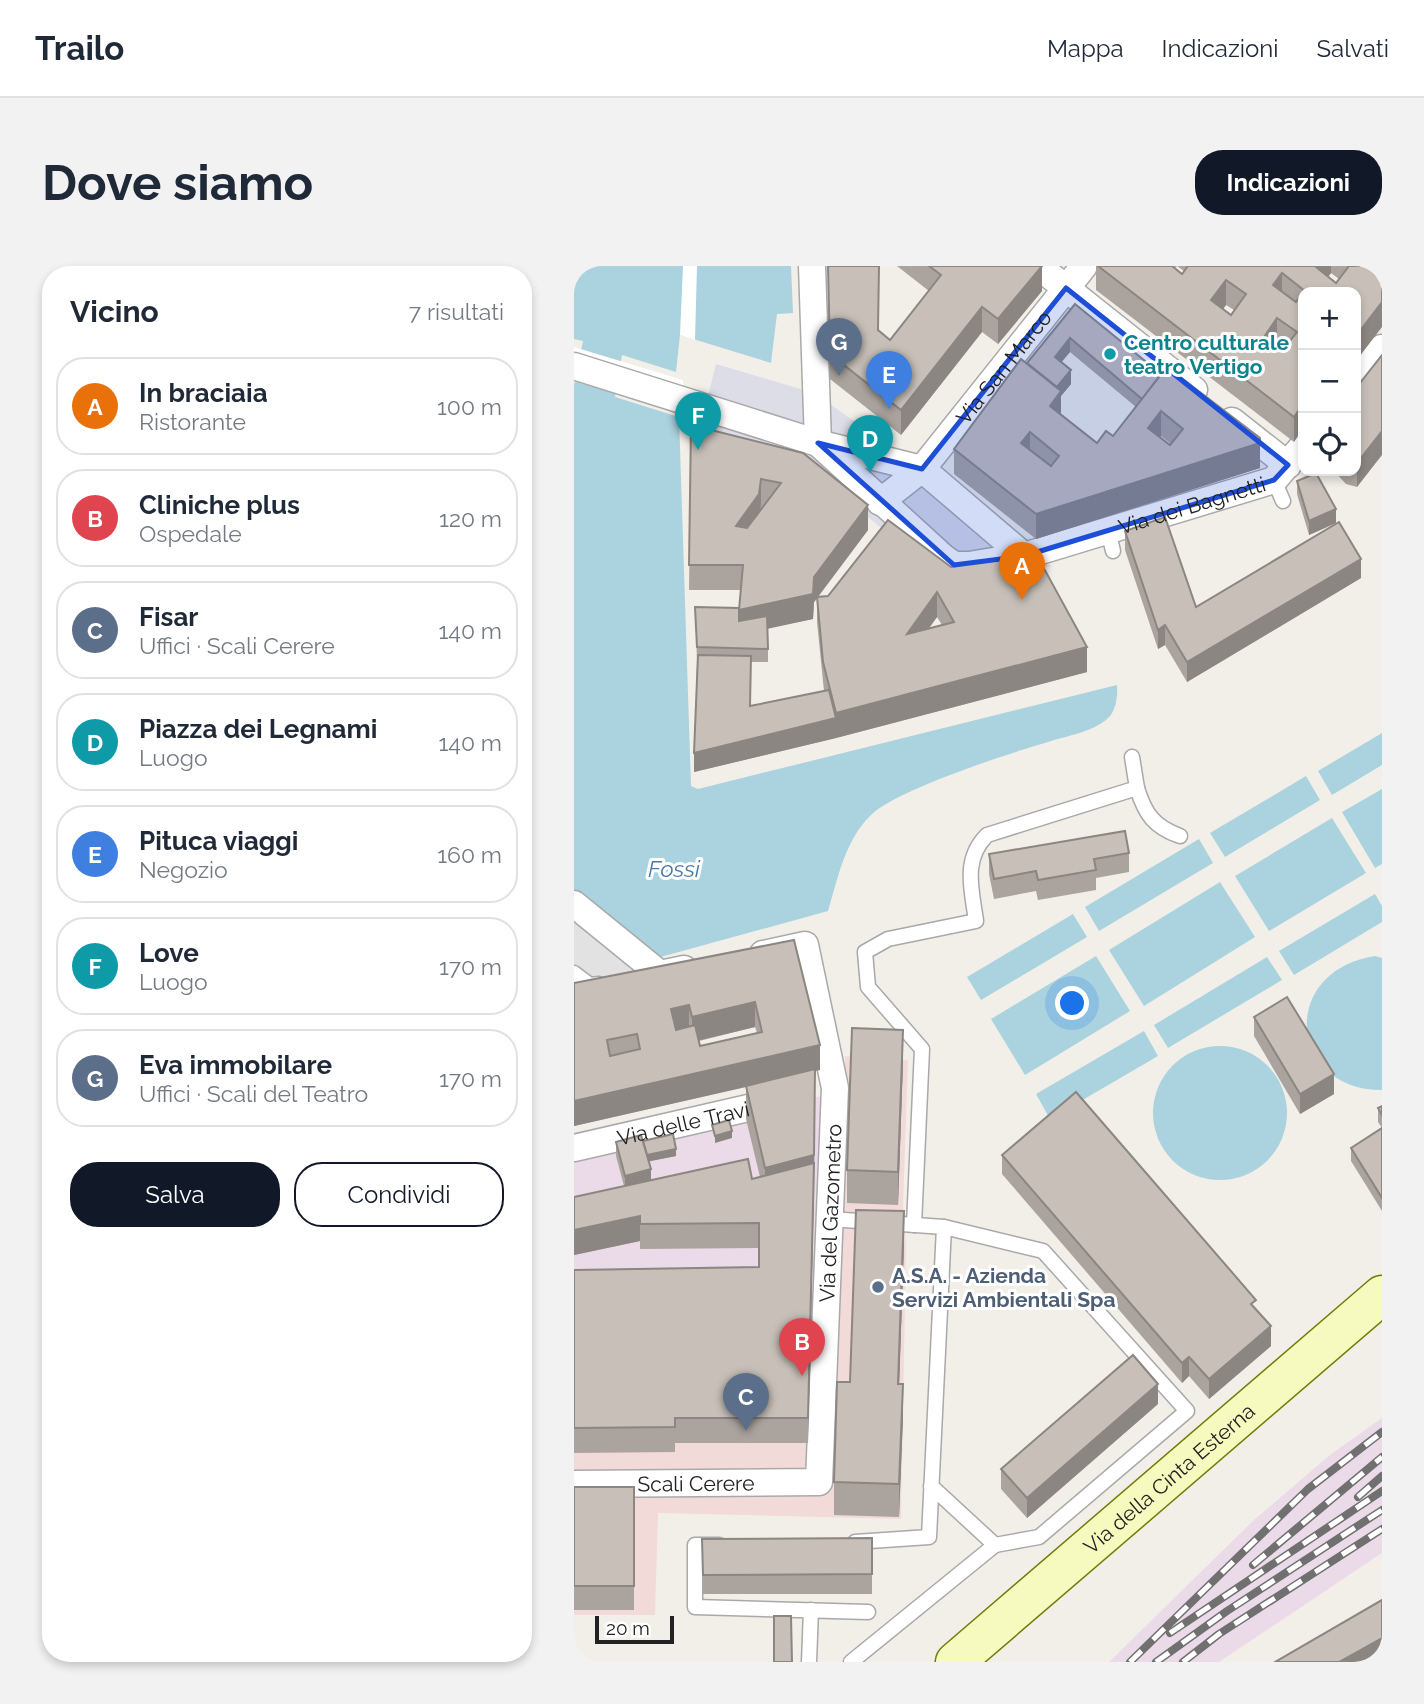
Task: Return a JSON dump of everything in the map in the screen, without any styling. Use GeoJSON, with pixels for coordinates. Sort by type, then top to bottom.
{"type":"FeatureCollection","features":[{"type":"Feature","properties":{"kind":"main road","name":"Via della Cinta Esterna"},"geometry":{"type":"LineString","coordinates":[[955,1662],[1382,1295]]}},
{"type":"Feature","properties":{"kind":"street"},"geometry":{"type":"LineString","coordinates":[[812,266],[818,443]]}},
{"type":"Feature","properties":{"kind":"street"},"geometry":{"type":"LineString","coordinates":[[1038,266],[1287,473]]}},
{"type":"Feature","properties":{"kind":"street","name":"Via San Marco"},"geometry":{"type":"LineString","coordinates":[[880,502],[922,469],[1084,266]]}},
{"type":"Feature","properties":{"kind":"street"},"geometry":{"type":"LineString","coordinates":[[1361,375],[1382,348]]}},
{"type":"Feature","properties":{"kind":"street"},"geometry":{"type":"LineString","coordinates":[[574,366],[818,443],[922,469],[1024,556]]}},
{"type":"Feature","properties":{"kind":"street","name":"Via dei Bagnetti"},"geometry":{"type":"LineString","coordinates":[[818,443],[880,502],[954,565],[1078,549],[1111,540],[1287,473]]}},
{"type":"Feature","properties":{"kind":"street"},"geometry":{"type":"LineString","coordinates":[[574,904],[648,976],[713,963]]}},
{"type":"Feature","properties":{"kind":"street","name":"Via del Gazometro"},"geometry":{"type":"LineString","coordinates":[[739,958],[805,945],[835,1088],[819,1482]]}},
{"type":"Feature","properties":{"kind":"street","name":"Via delle Travi"},"geometry":{"type":"LineString","coordinates":[[574,1148],[835,1088]]}},
{"type":"Feature","properties":{"kind":"street","name":"Scali Cerere"},"geometry":{"type":"LineString","coordinates":[[574,1484],[819,1482]]}},
{"type":"Feature","properties":{"kind":"lane"},"geometry":{"type":"LineString","coordinates":[[1132,757],[1137,788],[1145,813],[1162,830],[1180,836]]}},
{"type":"Feature","properties":{"kind":"lane"},"geometry":{"type":"LineString","coordinates":[[914,1224],[922,1049],[868,987],[865,951],[888,939],[976,921],[970,867],[976,846],[987,835],[1137,788]]}},
{"type":"Feature","properties":{"kind":"lane"},"geometry":{"type":"LineString","coordinates":[[574,973],[590,985],[613,982]]}},
{"type":"Feature","properties":{"kind":"lane"},"geometry":{"type":"LineString","coordinates":[[830,1219],[944,1227],[1043,1251],[1187,1411],[1039,1537],[995,1545],[851,1662]]}},
{"type":"Feature","properties":{"kind":"lane"},"geometry":{"type":"LineString","coordinates":[[844,1543],[929,1537],[944,1227]]}},
{"type":"Feature","properties":{"kind":"lane"},"geometry":{"type":"LineString","coordinates":[[931,1486],[995,1545]]}},
{"type":"Feature","properties":{"kind":"lane"},"geometry":{"type":"LineString","coordinates":[[735,1545],[695,1545],[695,1607],[868,1612]]}},
{"type":"Feature","properties":{"kind":"lane"},"geometry":{"type":"LineString","coordinates":[[809,1662],[810,1611]]}},
{"type":"Feature","properties":{"kind":"highlighted area"},"geometry":{"type":"Polygon","coordinates":[[[1066,288],[1288,465],[1274,480],[1024,556],[954,565],[818,443],[922,469],[1066,288]]]}},
{"type":"Feature","properties":{"kind":"shaded area"},"geometry":{"type":"Polygon","coordinates":[[[716,364],[814,393],[922,469],[1024,556],[1052,566],[952,584],[807,469],[697,440],[716,364]]]}},
{"type":"Feature","properties":{"kind":"shaded area"},"geometry":{"type":"Polygon","coordinates":[[[574,918],[658,985],[574,1001],[574,918]]]}},
{"type":"Feature","properties":{"kind":"shaded area"},"geometry":{"type":"Polygon","coordinates":[[[845,1056],[908,1060],[903,1206],[906,1244],[901,1519],[658,1513],[655,1615],[574,1615],[574,1281],[839,1278],[845,1056]]]}},
{"type":"Feature","properties":{"kind":"shaded area"},"geometry":{"type":"Polygon","coordinates":[[[826,1095],[818,1279],[574,1281],[574,1149],[826,1095]]]}},
{"type":"Feature","properties":{"kind":"shaded area"},"geometry":{"type":"Polygon","coordinates":[[[1382,1418],[1382,1553],[1219,1662],[1109,1662],[1254,1520],[1330,1455],[1382,1418]]]}},
{"type":"Feature","properties":{"kind":"water","name":"Fossi"},"geometry":{"type":"Polygon","coordinates":[[[574,266],[791,266],[793,313],[777,314],[771,363],[680,335],[676,372],[622,355],[615,397],[679,417],[691,786],[698,789],[1117,685],[1116,704],[1110,716],[1086,731],[955,773],[884,805],[871,815],[855,836],[843,860],[828,911],[657,958],[574,891],[574,385],[583,341],[574,339],[574,266]]]}},
{"type":"Feature","properties":{"kind":"water"},"geometry":{"type":"Polygon","coordinates":[[[1382,733],[1382,765],[1332,795],[1318,771],[1382,733]]]}},
{"type":"Feature","properties":{"kind":"water"},"geometry":{"type":"Polygon","coordinates":[[[1306,776],[1320,800],[1225,857],[1210,833],[1306,776]]]}},
{"type":"Feature","properties":{"kind":"water"},"geometry":{"type":"Polygon","coordinates":[[[1382,789],[1382,864],[1375,868],[1342,812],[1382,789]]]}},
{"type":"Feature","properties":{"kind":"water"},"geometry":{"type":"Polygon","coordinates":[[[1332,818],[1366,873],[1269,931],[1235,876],[1332,818]]]}},
{"type":"Feature","properties":{"kind":"water"},"geometry":{"type":"Polygon","coordinates":[[[1199,839],[1213,863],[1099,931],[1085,907],[1199,839]]]}},
{"type":"Feature","properties":{"kind":"water"},"geometry":{"type":"Polygon","coordinates":[[[1220,882],[1255,937],[1144,1006],[1109,950],[1220,882]]]}},
{"type":"Feature","properties":{"kind":"water"},"geometry":{"type":"Polygon","coordinates":[[[1375,894],[1382,906],[1382,922],[1294,975],[1279,951],[1375,894]]]}},
{"type":"Feature","properties":{"kind":"water"},"geometry":{"type":"Polygon","coordinates":[[[1073,914],[1087,937],[981,1000],[967,977],[1073,914]]]}},
{"type":"Feature","properties":{"kind":"water"},"geometry":{"type":"Polygon","coordinates":[[[1096,956],[1130,1011],[1025,1075],[991,1019],[1096,956]]]}},
{"type":"Feature","properties":{"kind":"water"},"geometry":{"type":"Polygon","coordinates":[[[1375,956],[1382,958],[1382,1090],[1351,1085],[1328,1071],[1313,1052],[1307,1029],[1310,1005],[1322,983],[1344,966],[1375,956]]]}},
{"type":"Feature","properties":{"kind":"water"},"geometry":{"type":"Polygon","coordinates":[[[1267,957],[1282,980],[1168,1048],[1154,1025],[1267,957]]]}},
{"type":"Feature","properties":{"kind":"water"},"geometry":{"type":"Polygon","coordinates":[[[1144,1031],[1158,1056],[1050,1119],[1036,1094],[1144,1031]]]}},
{"type":"Feature","properties":{"kind":"water"},"geometry":{"type":"Polygon","coordinates":[[[1220,1046],[1246,1051],[1267,1066],[1282,1087],[1287,1113],[1282,1139],[1267,1160],[1246,1175],[1220,1180],[1194,1175],[1173,1160],[1158,1139],[1153,1113],[1158,1087],[1173,1066],[1194,1051],[1220,1046]]]}},
{"type":"Feature","properties":{"kind":"pier"},"geometry":{"type":"Polygon","coordinates":[[[683,266],[697,266],[695,340],[680,335],[683,266]]]}},
{"type":"Feature","properties":{"kind":"pier"},"geometry":{"type":"Polygon","coordinates":[[[574,347],[683,380],[685,415],[574,381],[574,347]]]}},
{"type":"Feature","properties":{"kind":"building"},"geometry":{"type":"Polygon","coordinates":[[[828,266],[879,266],[878,330],[890,340],[941,275],[929,266],[1042,266],[998,319],[982,307],[901,410],[830,354],[828,266]]]}},
{"type":"Feature","properties":{"kind":"building"},"geometry":{"type":"Polygon","coordinates":[[[1098,266],[1172,266],[1182,274],[1188,266],[1317,266],[1336,283],[1349,266],[1382,266],[1382,302],[1361,329],[1361,287],[1300,287],[1282,273],[1273,285],[1296,302],[1298,299],[1298,411],[1294,417],[1098,266]],[[1226,280],[1211,300],[1231,315],[1246,294],[1226,280]],[[1277,318],[1264,337],[1277,346],[1280,342],[1286,346],[1297,332],[1277,318]]]}},
{"type":"Feature","properties":{"kind":"building"},"geometry":{"type":"Polygon","coordinates":[[[1075,304],[1161,374],[1142,399],[1070,338],[1055,357],[1071,370],[1057,387],[1027,363],[1075,304]]]}},
{"type":"Feature","properties":{"kind":"building"},"geometry":{"type":"Polygon","coordinates":[[[1382,355],[1382,431],[1361,458],[1361,413],[1361,382],[1382,355]]]}},
{"type":"Feature","properties":{"kind":"building"},"geometry":{"type":"Polygon","coordinates":[[[1021,359],[1061,391],[1050,406],[1097,443],[1106,431],[1113,436],[1167,367],[1260,438],[1260,443],[1036,514],[954,449],[1021,359]],[[1161,411],[1148,428],[1170,445],[1183,429],[1161,411]],[[1030,432],[1021,443],[1051,466],[1059,456],[1030,432]]]}},
{"type":"Feature","properties":{"kind":"building"},"geometry":{"type":"Polygon","coordinates":[[[691,425],[803,453],[868,505],[814,577],[813,594],[739,610],[743,565],[689,565],[691,425]],[[761,479],[759,494],[736,526],[747,528],[781,483],[761,479]]]}},
{"type":"Feature","properties":{"kind":"building"},"geometry":{"type":"Polygon","coordinates":[[[1318,476],[1336,509],[1309,521],[1297,481],[1318,476]]]}},
{"type":"Feature","properties":{"kind":"building"},"geometry":{"type":"Polygon","coordinates":[[[1165,517],[1196,607],[1339,522],[1361,559],[1187,662],[1165,625],[1158,630],[1125,531],[1165,517]]]}},
{"type":"Feature","properties":{"kind":"building"},"geometry":{"type":"Polygon","coordinates":[[[888,520],[951,567],[1035,552],[1087,647],[836,713],[823,662],[817,597],[828,596],[888,520]],[[937,592],[907,634],[954,622],[937,592]]]}},
{"type":"Feature","properties":{"kind":"building"},"geometry":{"type":"Polygon","coordinates":[[[695,607],[739,608],[739,621],[767,616],[768,649],[697,647],[695,607]]]}},
{"type":"Feature","properties":{"kind":"building"},"geometry":{"type":"Polygon","coordinates":[[[698,655],[751,656],[750,706],[829,690],[836,718],[694,753],[698,655]]]}},
{"type":"Feature","properties":{"kind":"building"},"geometry":{"type":"Polygon","coordinates":[[[1125,831],[1129,853],[1094,859],[1096,870],[1038,880],[1036,871],[994,879],[989,854],[1125,831]]]}},
{"type":"Feature","properties":{"kind":"building"},"geometry":{"type":"Polygon","coordinates":[[[794,940],[820,1045],[574,1101],[574,983],[794,940]],[[755,1002],[692,1017],[689,1005],[671,1009],[676,1030],[695,1025],[700,1046],[762,1032],[755,1002]],[[637,1034],[607,1040],[610,1056],[640,1049],[637,1034]]]}},
{"type":"Feature","properties":{"kind":"building"},"geometry":{"type":"Polygon","coordinates":[[[1287,997],[1334,1074],[1300,1094],[1254,1017],[1287,997]]]}},
{"type":"Feature","properties":{"kind":"building"},"geometry":{"type":"Polygon","coordinates":[[[852,1028],[903,1030],[898,1172],[847,1170],[852,1028]]]}},
{"type":"Feature","properties":{"kind":"building"},"geometry":{"type":"Polygon","coordinates":[[[815,1069],[814,1155],[765,1168],[746,1086],[815,1069]]]}},
{"type":"Feature","properties":{"kind":"building"},"geometry":{"type":"Polygon","coordinates":[[[1076,1092],[1256,1300],[1251,1304],[1271,1326],[1209,1379],[1189,1357],[1182,1363],[1002,1155],[1076,1092]]]}},
{"type":"Feature","properties":{"kind":"building"},"geometry":{"type":"Polygon","coordinates":[[[729,1120],[732,1131],[715,1136],[712,1125],[729,1120]]]}},
{"type":"Feature","properties":{"kind":"building"},"geometry":{"type":"Polygon","coordinates":[[[1382,1128],[1382,1198],[1351,1148],[1382,1128]]]}},
{"type":"Feature","properties":{"kind":"building"},"geometry":{"type":"Polygon","coordinates":[[[673,1134],[676,1149],[647,1155],[643,1141],[673,1134]]]}},
{"type":"Feature","properties":{"kind":"building"},"geometry":{"type":"Polygon","coordinates":[[[641,1135],[651,1169],[625,1176],[616,1142],[641,1135]]]}},
{"type":"Feature","properties":{"kind":"building"},"geometry":{"type":"Polygon","coordinates":[[[748,1159],[752,1179],[814,1163],[808,1418],[675,1418],[675,1427],[574,1428],[574,1270],[759,1267],[759,1223],[640,1224],[640,1216],[574,1230],[574,1197],[748,1159]]]}},
{"type":"Feature","properties":{"kind":"building"},"geometry":{"type":"Polygon","coordinates":[[[856,1210],[904,1211],[898,1384],[903,1384],[899,1484],[834,1482],[837,1382],[850,1382],[856,1210]]]}},
{"type":"Feature","properties":{"kind":"building"},"geometry":{"type":"Polygon","coordinates":[[[1133,1355],[1158,1384],[1027,1498],[1001,1469],[1133,1355]]]}},
{"type":"Feature","properties":{"kind":"building"},"geometry":{"type":"Polygon","coordinates":[[[574,1487],[634,1487],[634,1586],[574,1586],[574,1487]]]}},
{"type":"Feature","properties":{"kind":"building"},"geometry":{"type":"Polygon","coordinates":[[[872,1538],[872,1574],[703,1575],[702,1539],[872,1538]]]}},
{"type":"Feature","properties":{"kind":"building"},"geometry":{"type":"Polygon","coordinates":[[[1382,1600],[1382,1638],[1339,1662],[1275,1662],[1382,1600]]]}},
{"type":"Feature","properties":{"kind":"building"},"geometry":{"type":"Polygon","coordinates":[[[774,1616],[791,1616],[792,1662],[774,1662],[774,1616]]]}},
{"type":"Feature","properties":{"kind":"railway"},"geometry":{"type":"LineString","coordinates":[[1130,1662],[1308,1489],[1382,1432]]}},
{"type":"Feature","properties":{"kind":"railway"},"geometry":{"type":"LineString","coordinates":[[1253,1565],[1382,1457]]}},
{"type":"Feature","properties":{"kind":"railway"},"geometry":{"type":"LineString","coordinates":[[1358,1497],[1382,1476]]}},
{"type":"Feature","properties":{"kind":"railway"},"geometry":{"type":"LineString","coordinates":[[1170,1633],[1382,1491]]}},
{"type":"Feature","properties":{"kind":"railway"},"geometry":{"type":"LineString","coordinates":[[1156,1662],[1227,1611],[1382,1510]]}},
{"type":"Feature","properties":{"kind":"railway"},"geometry":{"type":"LineString","coordinates":[[1183,1662],[1219,1634],[1382,1529]]}},
{"type":"Feature","properties":{"kind":"place","name":"Centro culturale teatro Vertigo"},"geometry":{"type":"Point","coordinates":[1110,354]}},
{"type":"Feature","properties":{"kind":"place","name":"Eva immobilare"},"geometry":{"type":"Point","coordinates":[839,376]}},
{"type":"Feature","properties":{"kind":"place","name":"Pituca viaggi"},"geometry":{"type":"Point","coordinates":[889,409]}},
{"type":"Feature","properties":{"kind":"place","name":"Love"},"geometry":{"type":"Point","coordinates":[698,450]}},
{"type":"Feature","properties":{"kind":"place","name":"Piazza dei Legnami"},"geometry":{"type":"Point","coordinates":[870,473]}},
{"type":"Feature","properties":{"kind":"place","name":"In braciaia"},"geometry":{"type":"Point","coordinates":[1022,600]}},
{"type":"Feature","properties":{"kind":"place","name":"A.S.A. - Azienda Servizi Ambientali Spa"},"geometry":{"type":"Point","coordinates":[878,1287]}},
{"type":"Feature","properties":{"kind":"place","name":"Cliniche plus"},"geometry":{"type":"Point","coordinates":[802,1376]}},
{"type":"Feature","properties":{"kind":"place","name":"Fisar"},"geometry":{"type":"Point","coordinates":[746,1431]}}]}
